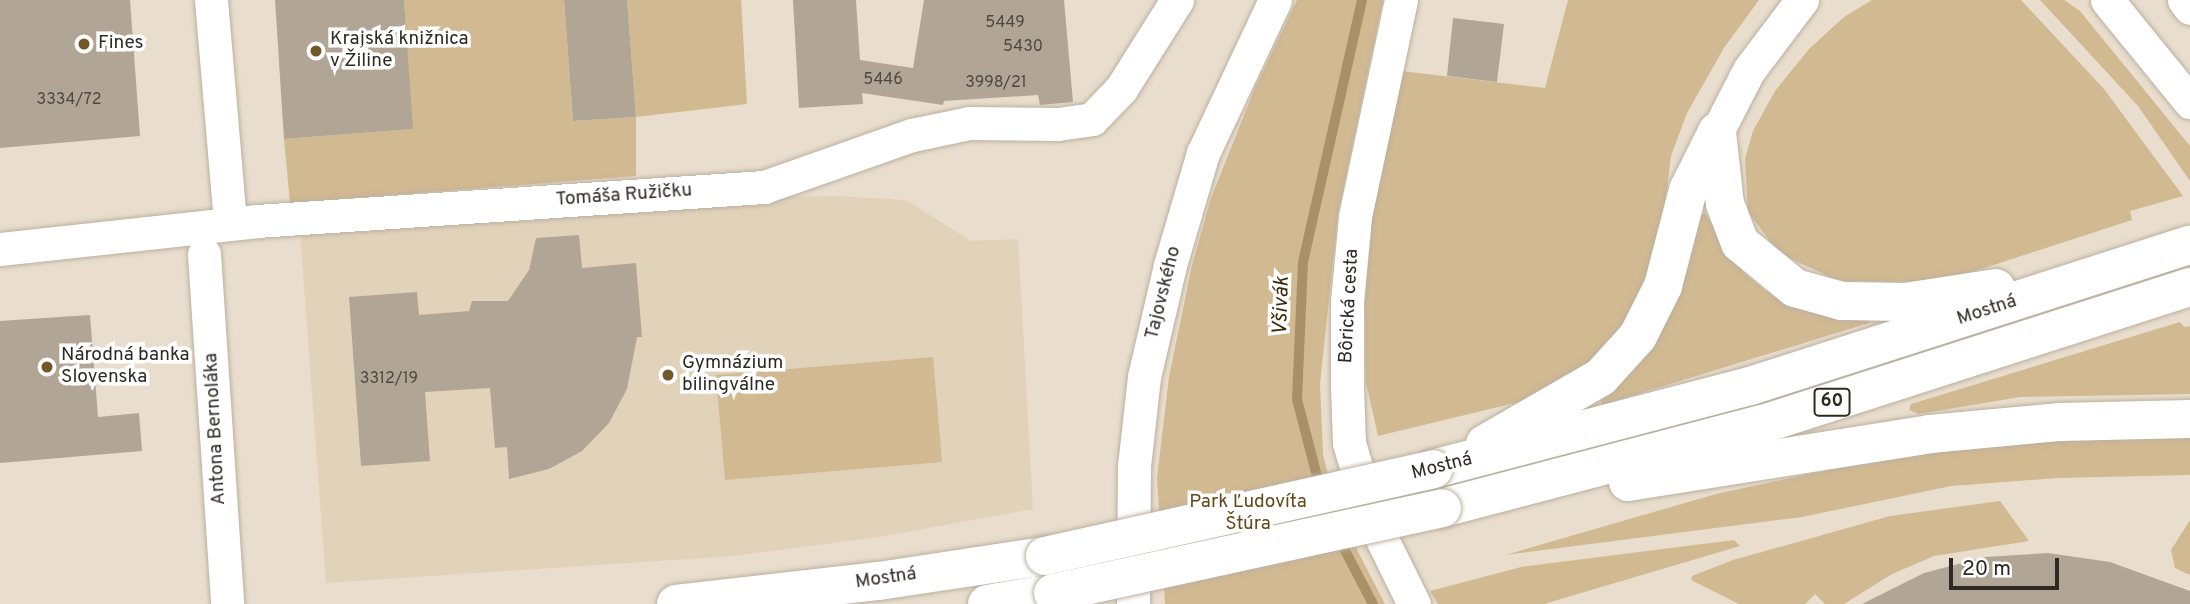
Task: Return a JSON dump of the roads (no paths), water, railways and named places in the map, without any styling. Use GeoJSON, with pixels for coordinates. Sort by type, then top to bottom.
{"type":"FeatureCollection","features":[{"type":"Feature","properties":{"kind":"main road"},"geometry":{"type":"LineString","coordinates":[[1717,132],[1725,204],[1741,243],[1795,288],[1843,301],[1905,302],[2113,270]]}},
{"type":"Feature","properties":{"kind":"main road"},"geometry":{"type":"LineString","coordinates":[[1440,467],[1601,377],[1638,336],[1663,286],[1688,190],[1717,132]]}},
{"type":"Feature","properties":{"kind":"main road","name":"Mostná"},"geometry":{"type":"LineString","coordinates":[[676,604],[866,583],[1045,556],[1440,467],[1750,386],[2189,245]]}},
{"type":"Feature","properties":{"kind":"main road","name":"Mostná"},"geometry":{"type":"LineString","coordinates":[[987,604],[1053,593],[1456,505],[1763,424],[2190,287]]}},
{"type":"Feature","properties":{"kind":"main road"},"geometry":{"type":"LineString","coordinates":[[1456,505],[1737,468],[1930,434],[2060,422],[2190,419]]}},
{"type":"Feature","properties":{"kind":"street"},"geometry":{"type":"LineString","coordinates":[[211,0],[230,223]]}},
{"type":"Feature","properties":{"kind":"street","name":"Tomáša Ružičku"},"geometry":{"type":"LineString","coordinates":[[0,249],[230,223],[764,187],[912,135],[969,123],[1058,124],[1092,119],[1121,89],[1177,0]]}},
{"type":"Feature","properties":{"kind":"street","name":"Tajovského"},"geometry":{"type":"LineString","coordinates":[[1133,604],[1134,466],[1144,377],[1170,265],[1203,153],[1275,0]]}},
{"type":"Feature","properties":{"kind":"street","name":"Bôrická cesta"},"geometry":{"type":"LineString","coordinates":[[1401,0],[1355,217],[1347,301],[1347,386],[1349,443],[1371,517],[1414,604]]}},
{"type":"Feature","properties":{"kind":"street"},"geometry":{"type":"LineString","coordinates":[[1717,132],[1749,70],[1802,0]]}},
{"type":"Feature","properties":{"kind":"street"},"geometry":{"type":"LineString","coordinates":[[2107,0],[2190,102]]}},
{"type":"Feature","properties":{"kind":"street"},"geometry":{"type":"LineString","coordinates":[[2184,0],[2190,8]]}},
{"type":"Feature","properties":{"kind":"street","name":"Antona Bernoláka"},"geometry":{"type":"LineString","coordinates":[[204,254],[227,604]]}},
{"type":"Feature","properties":{"kind":"waterway","name":"Všivák"},"geometry":{"type":"LineString","coordinates":[[1320,488],[1297,399],[1303,262],[1362,0]]}},
{"type":"Feature","properties":{"kind":"waterway","name":"Všivák"},"geometry":{"type":"LineString","coordinates":[[1339,539],[1373,604]]}},
{"type":"Feature","properties":{"kind":"place","name":"Fines"},"geometry":{"type":"Point","coordinates":[84,44]}},
{"type":"Feature","properties":{"kind":"place","name":"Krajská knižnica v Žiline"},"geometry":{"type":"Point","coordinates":[316,51]}},
{"type":"Feature","properties":{"kind":"place","name":"Národná banka Slovenska"},"geometry":{"type":"Point","coordinates":[47,367]}},
{"type":"Feature","properties":{"kind":"place","name":"Gymnázium bilingválne"},"geometry":{"type":"Point","coordinates":[668,375]}},
{"type":"Feature","properties":{"kind":"park label","name":"Park Ľudovíta Štúra"},"geometry":{"type":"Point","coordinates":[1248,514]}}]}
